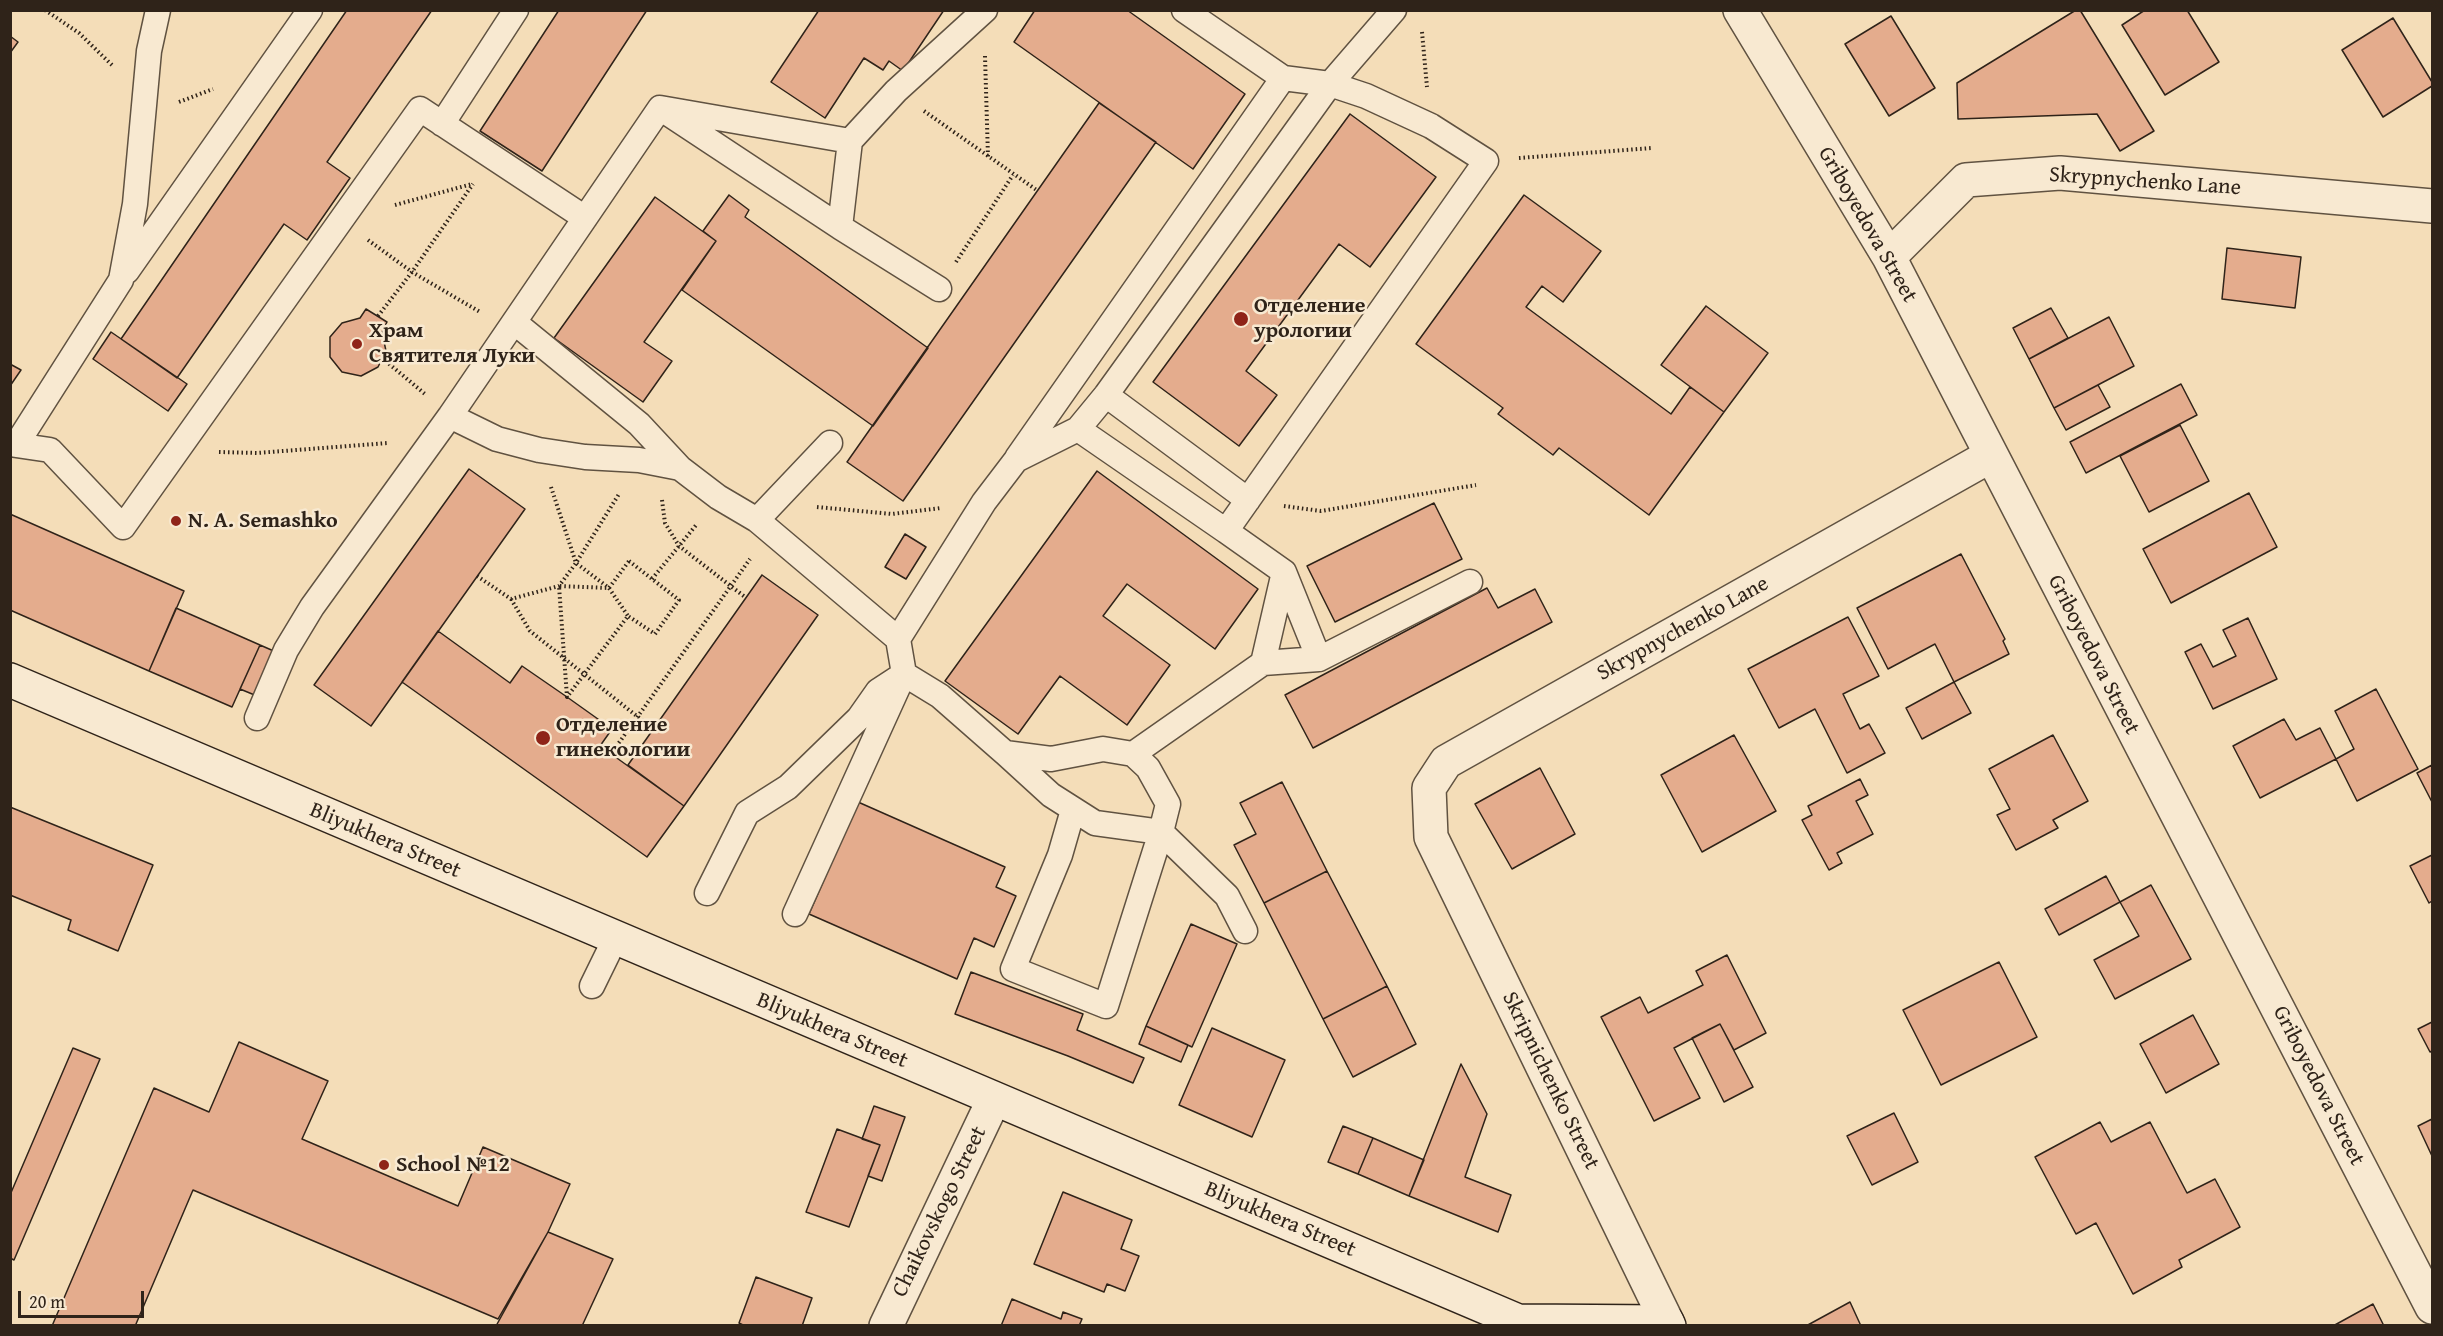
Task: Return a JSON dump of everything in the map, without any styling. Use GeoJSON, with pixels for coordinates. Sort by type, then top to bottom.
{"type":"FeatureCollection","features":[{"type":"Feature","properties":{"kind":"street","name":"Griboyedova Street"},"geometry":{"type":"LineString","coordinates":[[1740,10],[1889,257],[1990,456],[2433,1307]]}},
{"type":"Feature","properties":{"kind":"street","name":"Skrypnychenko Lane"},"geometry":{"type":"LineString","coordinates":[[1889,257],[1966,180],[2060,172],[2433,206]]}},
{"type":"Feature","properties":{"kind":"street","name":"Skrypnychenko Lane"},"geometry":{"type":"LineString","coordinates":[[1431,837],[1429,788],[1446,762],[1990,456]]}},
{"type":"Feature","properties":{"kind":"street","name":"Bliyukhera Street"},"geometry":{"type":"LineString","coordinates":[[10,680],[1518,1323],[1668,1324]]}},
{"type":"Feature","properties":{"kind":"street","name":"Skripnichenko Street"},"geometry":{"type":"LineString","coordinates":[[1431,837],[1668,1324]]}},
{"type":"Feature","properties":{"kind":"street","name":"Chaikovskogo Street"},"geometry":{"type":"LineString","coordinates":[[886,1326],[994,1099]]}},
{"type":"Feature","properties":{"kind":"lane"},"geometry":{"type":"LineString","coordinates":[[121,280],[135,204],[149,51],[158,10]]}},
{"type":"Feature","properties":{"kind":"lane"},"geometry":{"type":"LineString","coordinates":[[310,10],[121,280],[13,443],[50,450],[123,527],[420,110],[585,218]]}},
{"type":"Feature","properties":{"kind":"lane"},"geometry":{"type":"LineString","coordinates":[[442,124],[516,10]]}},
{"type":"Feature","properties":{"kind":"lane"},"geometry":{"type":"LineString","coordinates":[[1184,10],[1283,78],[1330,84],[1366,96],[1431,126],[1486,161],[1226,531]]}},
{"type":"Feature","properties":{"kind":"lane"},"geometry":{"type":"LineString","coordinates":[[1016,460],[1078,429],[1106,395],[1330,84],[1394,10]]}},
{"type":"Feature","properties":{"kind":"lane"},"geometry":{"type":"LineString","coordinates":[[840,226],[850,141],[896,91],[985,12]]}},
{"type":"Feature","properties":{"kind":"lane"},"geometry":{"type":"LineString","coordinates":[[898,639],[984,502],[1016,460],[1283,78]]}},
{"type":"Feature","properties":{"kind":"lane"},"geometry":{"type":"LineString","coordinates":[[660,108],[850,141]]}},
{"type":"Feature","properties":{"kind":"lane"},"geometry":{"type":"LineString","coordinates":[[257,718],[286,650],[312,607],[450,416],[660,108]]}},
{"type":"Feature","properties":{"kind":"lane"},"geometry":{"type":"LineString","coordinates":[[660,108],[939,289]]}},
{"type":"Feature","properties":{"kind":"lane"},"geometry":{"type":"LineString","coordinates":[[514,322],[639,424],[672,466],[718,497],[766,518],[898,639],[904,674],[795,914]]}},
{"type":"Feature","properties":{"kind":"lane"},"geometry":{"type":"LineString","coordinates":[[1106,395],[1248,500]]}},
{"type":"Feature","properties":{"kind":"lane"},"geometry":{"type":"LineString","coordinates":[[450,416],[497,439],[538,450],[585,457],[639,460],[672,466]]}},
{"type":"Feature","properties":{"kind":"lane"},"geometry":{"type":"LineString","coordinates":[[1078,429],[1284,573],[1319,659]]}},
{"type":"Feature","properties":{"kind":"lane"},"geometry":{"type":"LineString","coordinates":[[766,518],[830,443]]}},
{"type":"Feature","properties":{"kind":"lane"},"geometry":{"type":"LineString","coordinates":[[1263,663],[1284,573]]}},
{"type":"Feature","properties":{"kind":"lane"},"geometry":{"type":"LineString","coordinates":[[1133,754],[1263,663],[1319,659],[1470,582]]}},
{"type":"Feature","properties":{"kind":"lane"},"geometry":{"type":"LineString","coordinates":[[904,674],[940,696],[1051,795],[1072,810],[1095,823],[1161,832],[1227,896],[1245,931]]}},
{"type":"Feature","properties":{"kind":"lane"},"geometry":{"type":"LineString","coordinates":[[707,893],[747,813],[788,787],[859,718],[878,691],[904,674]]}},
{"type":"Feature","properties":{"kind":"lane"},"geometry":{"type":"LineString","coordinates":[[1005,753],[1051,759],[1103,749],[1133,754],[1148,768],[1168,804],[1106,1006],[1012,969],[1060,855],[1072,810]]}},
{"type":"Feature","properties":{"kind":"lane"},"geometry":{"type":"LineString","coordinates":[[592,986],[615,939]]}},
{"type":"Feature","properties":{"kind":"path"},"geometry":{"type":"LineString","coordinates":[[45,10],[79,33]]}},
{"type":"Feature","properties":{"kind":"path"},"geometry":{"type":"LineString","coordinates":[[985,12],[988,157]]}},
{"type":"Feature","properties":{"kind":"path"},"geometry":{"type":"LineString","coordinates":[[1421,22],[1431,126]]}},
{"type":"Feature","properties":{"kind":"path"},"geometry":{"type":"LineString","coordinates":[[896,91],[1038,191]]}},
{"type":"Feature","properties":{"kind":"path"},"geometry":{"type":"LineString","coordinates":[[1486,161],[1652,148]]}},
{"type":"Feature","properties":{"kind":"path"},"geometry":{"type":"LineString","coordinates":[[939,289],[1013,175]]}},
{"type":"Feature","properties":{"kind":"path"},"geometry":{"type":"LineString","coordinates":[[378,316],[412,272],[473,184]]}},
{"type":"Feature","properties":{"kind":"path"},"geometry":{"type":"LineString","coordinates":[[340,220],[473,184],[485,185]]}},
{"type":"Feature","properties":{"kind":"path"},"geometry":{"type":"LineString","coordinates":[[340,220],[412,272],[489,316],[514,322]]}},
{"type":"Feature","properties":{"kind":"path"},"geometry":{"type":"LineString","coordinates":[[177,452],[257,453],[388,443],[450,416],[382,358]]}},
{"type":"Feature","properties":{"kind":"path"},"geometry":{"type":"LineString","coordinates":[[538,450],[576,563],[609,588],[628,616],[655,634],[679,600],[629,561],[609,588]]}},
{"type":"Feature","properties":{"kind":"path"},"geometry":{"type":"LineString","coordinates":[[628,616],[567,697],[559,586],[576,563],[639,460]]}},
{"type":"Feature","properties":{"kind":"path"},"geometry":{"type":"LineString","coordinates":[[672,466],[661,493],[665,523],[679,546],[745,597]]}},
{"type":"Feature","properties":{"kind":"path"},"geometry":{"type":"LineString","coordinates":[[1248,500],[1322,511],[1476,485]]}},
{"type":"Feature","properties":{"kind":"path"},"geometry":{"type":"LineString","coordinates":[[652,579],[718,497]]}},
{"type":"Feature","properties":{"kind":"path"},"geometry":{"type":"LineString","coordinates":[[611,753],[731,586],[766,518],[892,514],[984,502]]}},
{"type":"Feature","properties":{"kind":"path"},"geometry":{"type":"LineString","coordinates":[[477,576],[511,599],[530,631],[653,729]]}},
{"type":"Feature","properties":{"kind":"path"},"geometry":{"type":"LineString","coordinates":[[511,599],[559,586],[609,588]]}},
{"type":"Feature","properties":{"kind":"building"},"geometry":{"type":"Polygon","coordinates":[[[347,10],[432,10],[327,162],[350,178],[307,240],[284,224],[177,378],[121,339],[347,10]]]}},
{"type":"Feature","properties":{"kind":"building"},"geometry":{"type":"Polygon","coordinates":[[[559,10],[647,10],[542,171],[480,131],[559,10]]]}},
{"type":"Feature","properties":{"kind":"building"},"geometry":{"type":"Polygon","coordinates":[[[819,10],[944,10],[903,71],[889,61],[883,70],[864,58],[825,118],[771,82],[819,10]]]}},
{"type":"Feature","properties":{"kind":"building"},"geometry":{"type":"Polygon","coordinates":[[[1035,10],[1127,10],[1245,94],[1193,169],[1014,42],[1035,10]]]}},
{"type":"Feature","properties":{"kind":"building"},"geometry":{"type":"Polygon","coordinates":[[[2076,10],[2080,10],[2154,131],[2120,151],[2097,114],[1958,119],[1957,83],[2076,10]]]}},
{"type":"Feature","properties":{"kind":"building"},"geometry":{"type":"Polygon","coordinates":[[[2145,10],[2187,10],[2219,62],[2165,95],[2122,25],[2145,10]]]}},
{"type":"Feature","properties":{"kind":"building"},"geometry":{"type":"Polygon","coordinates":[[[1891,16],[1935,88],[1889,116],[1845,44],[1891,16]]]}},
{"type":"Feature","properties":{"kind":"building"},"geometry":{"type":"Polygon","coordinates":[[[2393,18],[2432,82],[2432,86],[2383,117],[2342,50],[2393,18]]]}},
{"type":"Feature","properties":{"kind":"building"},"geometry":{"type":"Polygon","coordinates":[[[10,36],[18,42],[10,53],[10,36]]]}},
{"type":"Feature","properties":{"kind":"building"},"geometry":{"type":"Polygon","coordinates":[[[1099,103],[1156,142],[903,501],[847,462],[1099,103]]]}},
{"type":"Feature","properties":{"kind":"building","name":"Отделение урологии"},"geometry":{"type":"Polygon","coordinates":[[[1350,114],[1436,177],[1370,267],[1339,244],[1246,371],[1277,395],[1239,446],[1153,382],[1350,114]]]}},
{"type":"Feature","properties":{"kind":"building"},"geometry":{"type":"Polygon","coordinates":[[[729,195],[749,210],[745,217],[928,348],[873,426],[682,290],[716,241],[703,231],[729,195]]]}},
{"type":"Feature","properties":{"kind":"building"},"geometry":{"type":"Polygon","coordinates":[[[1524,195],[1601,251],[1563,302],[1542,286],[1526,307],[1671,414],[1690,387],[1724,412],[1649,515],[1559,448],[1553,455],[1498,414],[1503,408],[1416,344],[1524,195]]]}},
{"type":"Feature","properties":{"kind":"building"},"geometry":{"type":"Polygon","coordinates":[[[655,197],[716,241],[644,342],[672,361],[643,402],[554,338],[655,197]]]}},
{"type":"Feature","properties":{"kind":"building"},"geometry":{"type":"Polygon","coordinates":[[[2227,248],[2301,257],[2295,308],[2222,299],[2227,248]]]}},
{"type":"Feature","properties":{"kind":"building"},"geometry":{"type":"Polygon","coordinates":[[[1706,306],[1768,353],[1724,412],[1661,365],[1706,306]]]}},
{"type":"Feature","properties":{"kind":"building"},"geometry":{"type":"Polygon","coordinates":[[[2051,308],[2068,338],[2029,359],[2013,328],[2051,308]]]}},
{"type":"Feature","properties":{"kind":"building","name":"Храм Святителя Луки"},"geometry":{"type":"Polygon","coordinates":[[[366,309],[387,322],[382,332],[386,351],[378,367],[361,376],[342,372],[330,357],[330,337],[342,323],[360,318],[366,309]]]}},
{"type":"Feature","properties":{"kind":"building"},"geometry":{"type":"Polygon","coordinates":[[[2109,317],[2134,366],[2054,408],[2029,359],[2109,317]]]}},
{"type":"Feature","properties":{"kind":"building"},"geometry":{"type":"Polygon","coordinates":[[[111,332],[187,384],[168,411],[93,359],[111,332]]]}},
{"type":"Feature","properties":{"kind":"building"},"geometry":{"type":"Polygon","coordinates":[[[10,364],[21,370],[10,386],[10,364]]]}},
{"type":"Feature","properties":{"kind":"building"},"geometry":{"type":"Polygon","coordinates":[[[2181,384],[2197,415],[2086,473],[2070,442],[2181,384]]]}},
{"type":"Feature","properties":{"kind":"building"},"geometry":{"type":"Polygon","coordinates":[[[2098,385],[2110,407],[2066,430],[2054,408],[2098,385]]]}},
{"type":"Feature","properties":{"kind":"building"},"geometry":{"type":"Polygon","coordinates":[[[2180,425],[2209,481],[2149,512],[2120,456],[2180,425]]]}},
{"type":"Feature","properties":{"kind":"building"},"geometry":{"type":"Polygon","coordinates":[[[469,469],[525,509],[371,726],[314,685],[469,469]]]}},
{"type":"Feature","properties":{"kind":"building"},"geometry":{"type":"Polygon","coordinates":[[[1097,471],[1258,589],[1215,649],[1127,584],[1103,616],[1170,665],[1127,725],[1060,676],[1018,734],[945,681],[1097,471]]]}},
{"type":"Feature","properties":{"kind":"building"},"geometry":{"type":"Polygon","coordinates":[[[2249,493],[2277,547],[2171,603],[2143,549],[2249,493]]]}},
{"type":"Feature","properties":{"kind":"building"},"geometry":{"type":"Polygon","coordinates":[[[1434,503],[1462,559],[1335,622],[1307,566],[1434,503]]]}},
{"type":"Feature","properties":{"kind":"building"},"geometry":{"type":"Polygon","coordinates":[[[10,514],[184,591],[149,671],[10,610],[10,514]]]}},
{"type":"Feature","properties":{"kind":"building"},"geometry":{"type":"Polygon","coordinates":[[[905,534],[926,547],[906,579],[885,567],[905,534]]]}},
{"type":"Feature","properties":{"kind":"building"},"geometry":{"type":"Polygon","coordinates":[[[1961,554],[2005,639],[2003,641],[2009,654],[1954,682],[1935,644],[1888,669],[1857,608],[1961,554]]]}},
{"type":"Feature","properties":{"kind":"building"},"geometry":{"type":"Polygon","coordinates":[[[762,575],[818,615],[684,806],[628,765],[762,575]]]}},
{"type":"Feature","properties":{"kind":"building"},"geometry":{"type":"Polygon","coordinates":[[[1487,588],[1498,608],[1535,589],[1552,622],[1313,748],[1285,695],[1487,588]]]}},
{"type":"Feature","properties":{"kind":"building"},"geometry":{"type":"Polygon","coordinates":[[[176,608],[260,645],[232,707],[149,671],[176,608]]]}},
{"type":"Feature","properties":{"kind":"building"},"geometry":{"type":"Polygon","coordinates":[[[1848,617],[1879,676],[1843,694],[1860,729],[1869,724],[1885,753],[1847,773],[1815,709],[1779,728],[1748,669],[1848,617]]]}},
{"type":"Feature","properties":{"kind":"building"},"geometry":{"type":"Polygon","coordinates":[[[2248,618],[2277,679],[2213,709],[2185,652],[2201,644],[2213,667],[2236,656],[2223,630],[2248,618]]]}},
{"type":"Feature","properties":{"kind":"building","name":"Отделение гинекологии"},"geometry":{"type":"Polygon","coordinates":[[[438,631],[510,683],[522,666],[612,729],[600,746],[684,806],[647,857],[402,682],[438,631]]]}},
{"type":"Feature","properties":{"kind":"building"},"geometry":{"type":"Polygon","coordinates":[[[260,645],[276,652],[257,696],[240,689],[260,645]]]}},
{"type":"Feature","properties":{"kind":"building"},"geometry":{"type":"Polygon","coordinates":[[[1954,682],[1971,713],[1922,739],[1906,708],[1954,682]]]}},
{"type":"Feature","properties":{"kind":"building"},"geometry":{"type":"Polygon","coordinates":[[[2376,689],[2418,769],[2357,801],[2336,759],[2354,749],[2335,711],[2376,689]]]}},
{"type":"Feature","properties":{"kind":"building"},"geometry":{"type":"Polygon","coordinates":[[[2284,719],[2296,740],[2320,728],[2336,759],[2260,798],[2233,746],[2284,719]]]}},
{"type":"Feature","properties":{"kind":"building"},"geometry":{"type":"Polygon","coordinates":[[[1734,735],[1776,811],[1702,852],[1661,775],[1734,735]]]}},
{"type":"Feature","properties":{"kind":"building"},"geometry":{"type":"Polygon","coordinates":[[[2053,735],[2088,801],[2053,820],[2058,828],[2016,850],[1997,815],[2010,809],[1989,769],[2053,735]]]}},
{"type":"Feature","properties":{"kind":"building"},"geometry":{"type":"Polygon","coordinates":[[[2432,765],[2432,802],[2417,773],[2432,765]]]}},
{"type":"Feature","properties":{"kind":"building"},"geometry":{"type":"Polygon","coordinates":[[[1540,768],[1575,834],[1512,869],[1475,804],[1540,768]]]}},
{"type":"Feature","properties":{"kind":"building"},"geometry":{"type":"Polygon","coordinates":[[[1860,779],[1868,795],[1856,801],[1873,834],[1837,853],[1842,863],[1829,870],[1802,820],[1812,815],[1808,806],[1860,779]]]}},
{"type":"Feature","properties":{"kind":"building"},"geometry":{"type":"Polygon","coordinates":[[[1282,782],[1327,871],[1264,903],[1234,845],[1256,834],[1240,803],[1282,782]]]}},
{"type":"Feature","properties":{"kind":"building"},"geometry":{"type":"Polygon","coordinates":[[[858,802],[1005,867],[996,887],[1016,896],[994,947],[974,938],[957,979],[809,914],[858,802]]]}},
{"type":"Feature","properties":{"kind":"building"},"geometry":{"type":"Polygon","coordinates":[[[10,807],[153,865],[118,951],[68,930],[71,920],[10,895],[10,807]]]}},
{"type":"Feature","properties":{"kind":"building"},"geometry":{"type":"Polygon","coordinates":[[[2432,855],[2432,901],[2429,903],[2410,866],[2432,855]]]}},
{"type":"Feature","properties":{"kind":"building"},"geometry":{"type":"Polygon","coordinates":[[[1327,871],[1387,986],[1323,1019],[1264,903],[1327,871]]]}},
{"type":"Feature","properties":{"kind":"building"},"geometry":{"type":"Polygon","coordinates":[[[2106,876],[2120,902],[2059,935],[2045,909],[2106,876]]]}},
{"type":"Feature","properties":{"kind":"building"},"geometry":{"type":"Polygon","coordinates":[[[2151,885],[2191,959],[2115,999],[2094,960],[2139,936],[2120,902],[2151,885]]]}},
{"type":"Feature","properties":{"kind":"building"},"geometry":{"type":"Polygon","coordinates":[[[1191,924],[1237,944],[1192,1047],[1146,1026],[1191,924]]]}},
{"type":"Feature","properties":{"kind":"building"},"geometry":{"type":"Polygon","coordinates":[[[1727,955],[1766,1033],[1734,1050],[1720,1024],[1674,1048],[1700,1098],[1654,1121],[1601,1017],[1640,997],[1648,1013],[1703,985],[1696,971],[1727,955]]]}},
{"type":"Feature","properties":{"kind":"building"},"geometry":{"type":"Polygon","coordinates":[[[1999,962],[2037,1037],[1941,1085],[1903,1010],[1999,962]]]}},
{"type":"Feature","properties":{"kind":"building"},"geometry":{"type":"Polygon","coordinates":[[[971,972],[1083,1014],[1077,1030],[1144,1058],[1133,1083],[955,1014],[971,972]]]}},
{"type":"Feature","properties":{"kind":"building"},"geometry":{"type":"Polygon","coordinates":[[[1387,986],[1416,1044],[1353,1077],[1323,1019],[1387,986]]]}},
{"type":"Feature","properties":{"kind":"building"},"geometry":{"type":"Polygon","coordinates":[[[2193,1015],[2219,1064],[2166,1093],[2140,1044],[2193,1015]]]}},
{"type":"Feature","properties":{"kind":"building"},"geometry":{"type":"Polygon","coordinates":[[[2432,1022],[2432,1051],[2430,1052],[2418,1029],[2432,1022]]]}},
{"type":"Feature","properties":{"kind":"building"},"geometry":{"type":"Polygon","coordinates":[[[1720,1024],[1753,1087],[1724,1102],[1692,1038],[1720,1024]]]}},
{"type":"Feature","properties":{"kind":"building"},"geometry":{"type":"Polygon","coordinates":[[[1146,1026],[1188,1045],[1181,1062],[1139,1044],[1146,1026]]]}},
{"type":"Feature","properties":{"kind":"building"},"geometry":{"type":"Polygon","coordinates":[[[1212,1028],[1285,1060],[1252,1137],[1179,1105],[1212,1028]]]}},
{"type":"Feature","properties":{"kind":"building"},"geometry":{"type":"Polygon","coordinates":[[[239,1042],[328,1081],[302,1139],[458,1206],[483,1147],[570,1184],[548,1232],[498,1319],[193,1190],[136,1324],[139,1326],[52,1326],[154,1088],[209,1112],[239,1042]]]}},
{"type":"Feature","properties":{"kind":"building"},"geometry":{"type":"Polygon","coordinates":[[[73,1048],[100,1059],[14,1260],[10,1258],[10,1195],[73,1048]]]}},
{"type":"Feature","properties":{"kind":"building"},"geometry":{"type":"Polygon","coordinates":[[[1461,1064],[1487,1114],[1465,1177],[1511,1195],[1498,1232],[1409,1196],[1461,1064]]]}},
{"type":"Feature","properties":{"kind":"building"},"geometry":{"type":"Polygon","coordinates":[[[874,1106],[905,1117],[882,1181],[868,1176],[880,1145],[862,1139],[874,1106]]]}},
{"type":"Feature","properties":{"kind":"building"},"geometry":{"type":"Polygon","coordinates":[[[1894,1113],[1918,1162],[1872,1185],[1847,1136],[1894,1113]]]}},
{"type":"Feature","properties":{"kind":"building"},"geometry":{"type":"Polygon","coordinates":[[[2432,1119],[2432,1156],[2418,1126],[2432,1119]]]}},
{"type":"Feature","properties":{"kind":"building"},"geometry":{"type":"Polygon","coordinates":[[[2100,1122],[2111,1142],[2150,1122],[2187,1193],[2215,1179],[2240,1227],[2179,1260],[2182,1267],[2133,1294],[2096,1223],[2076,1234],[2035,1157],[2100,1122]]]}},
{"type":"Feature","properties":{"kind":"building"},"geometry":{"type":"Polygon","coordinates":[[[1343,1126],[1373,1138],[1358,1174],[1328,1162],[1343,1126]]]}},
{"type":"Feature","properties":{"kind":"building"},"geometry":{"type":"Polygon","coordinates":[[[837,1129],[880,1145],[849,1227],[806,1212],[837,1129]]]}},
{"type":"Feature","properties":{"kind":"building"},"geometry":{"type":"Polygon","coordinates":[[[1373,1138],[1424,1160],[1409,1196],[1358,1174],[1373,1138]]]}},
{"type":"Feature","properties":{"kind":"building"},"geometry":{"type":"Polygon","coordinates":[[[1063,1192],[1132,1220],[1121,1249],[1139,1256],[1125,1291],[1107,1284],[1104,1292],[1034,1264],[1063,1192]]]}},
{"type":"Feature","properties":{"kind":"building"},"geometry":{"type":"Polygon","coordinates":[[[548,1232],[613,1259],[582,1326],[496,1326],[548,1232]]]}},
{"type":"Feature","properties":{"kind":"building"},"geometry":{"type":"Polygon","coordinates":[[[756,1277],[812,1298],[802,1326],[745,1326],[739,1323],[756,1277]]]}},
{"type":"Feature","properties":{"kind":"building"},"geometry":{"type":"Polygon","coordinates":[[[1012,1299],[1061,1319],[1063,1312],[1082,1319],[1079,1326],[1001,1326],[1012,1299]]]}},
{"type":"Feature","properties":{"kind":"building"},"geometry":{"type":"Polygon","coordinates":[[[1850,1302],[1861,1326],[1806,1326],[1850,1302]]]}},
{"type":"Feature","properties":{"kind":"building"},"geometry":{"type":"Polygon","coordinates":[[[2373,1304],[2384,1326],[2333,1326],[2373,1304]]]}},
{"type":"Feature","properties":{"kind":"place","name":"Отделение урологии"},"geometry":{"type":"Point","coordinates":[1241,319]}},
{"type":"Feature","properties":{"kind":"place","name":"Храм Святителя Луки"},"geometry":{"type":"Point","coordinates":[357,344]}},
{"type":"Feature","properties":{"kind":"place","name":"N. A. Semashko"},"geometry":{"type":"Point","coordinates":[176,521]}},
{"type":"Feature","properties":{"kind":"place","name":"Отделение гинекологии"},"geometry":{"type":"Point","coordinates":[543,738]}},
{"type":"Feature","properties":{"kind":"place","name":"School №12"},"geometry":{"type":"Point","coordinates":[384,1165]}}]}
